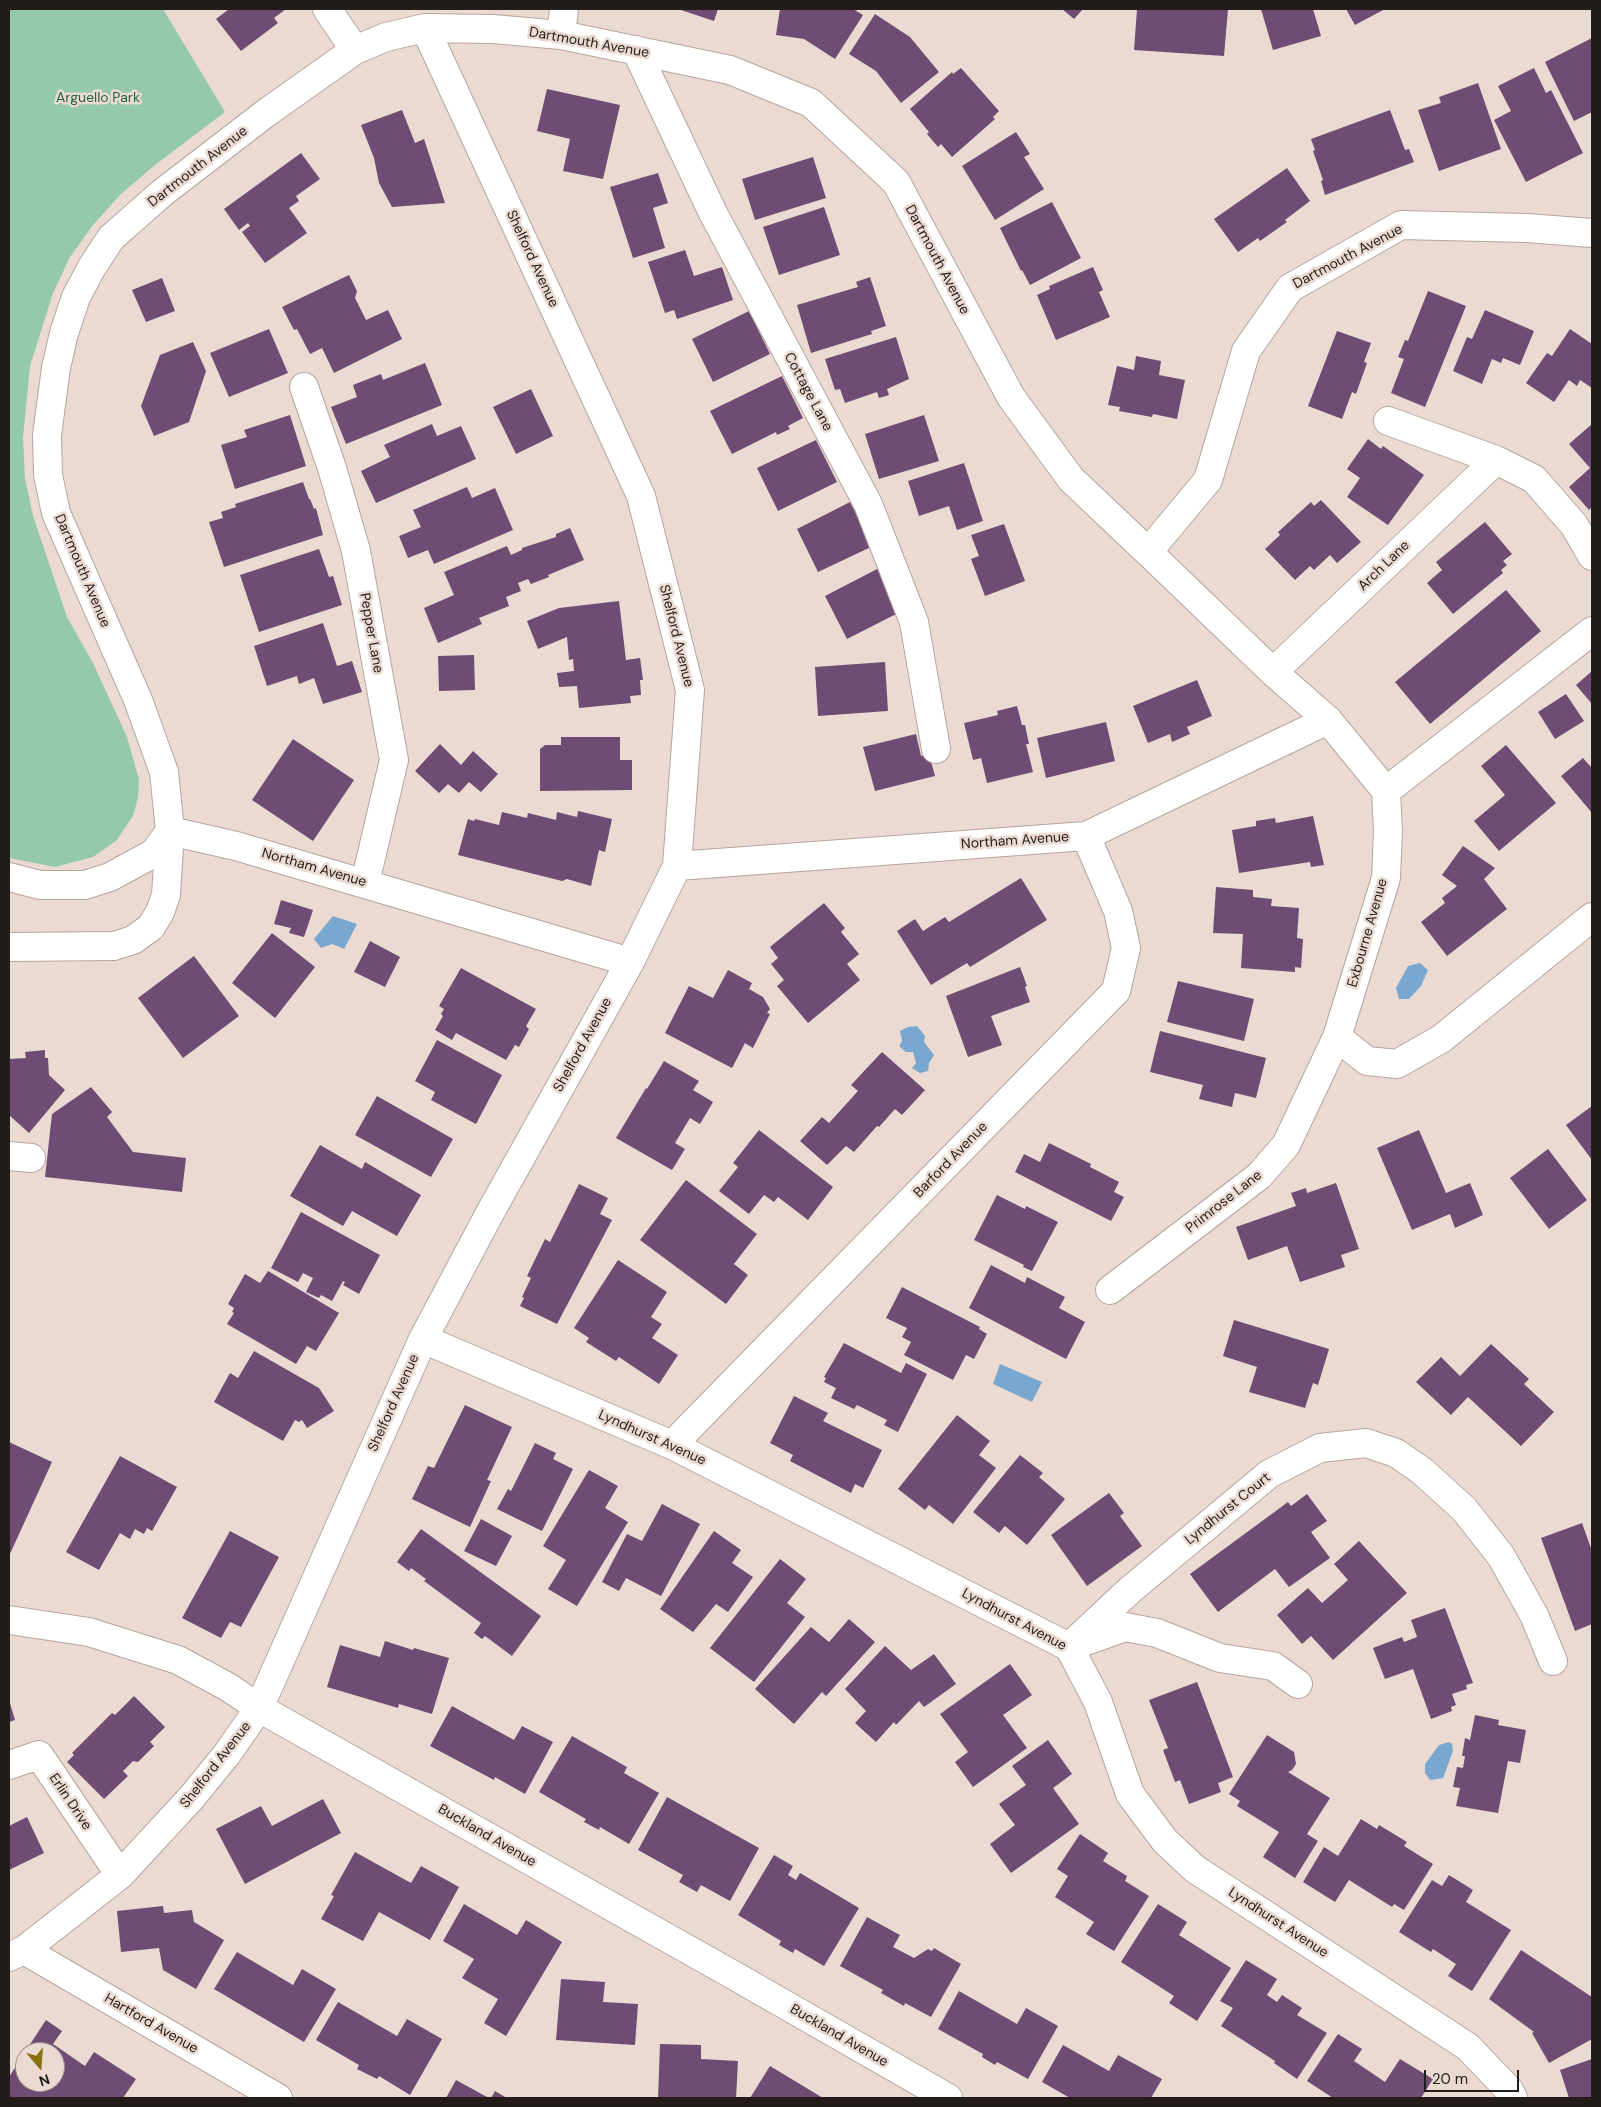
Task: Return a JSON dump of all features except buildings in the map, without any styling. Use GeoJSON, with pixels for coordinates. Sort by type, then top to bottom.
{"type":"FeatureCollection","features":[{"type":"Feature","properties":{"kind":"street"},"geometry":{"type":"LineString","coordinates":[[327,9],[355,50]]}},
{"type":"Feature","properties":{"kind":"street"},"geometry":{"type":"LineString","coordinates":[[561,35],[564,9]]}},
{"type":"Feature","properties":{"kind":"street","name":"Dartmouth Avenue"},"geometry":{"type":"LineString","coordinates":[[9,947],[114,946],[133,940],[151,927],[160,912],[166,895],[170,831],[164,772],[142,709],[56,513],[48,475],[47,435],[56,368],[64,333],[76,297],[92,267],[111,238],[162,193],[266,113],[355,50],[386,37],[425,28],[493,28],[561,35],[730,70],[811,104],[896,182],[1011,397],[1071,479],[1148,552],[1208,480],[1246,351],[1290,288],[1401,225],[1528,228],[1592,233]]}},
{"type":"Feature","properties":{"kind":"street","name":"Shelford Avenue"},"geometry":{"type":"LineString","coordinates":[[16,1954],[120,1874],[192,1797],[227,1754],[259,1708],[423,1339],[491,1211],[630,962],[677,866],[690,690],[641,496],[425,28]]}},
{"type":"Feature","properties":{"kind":"street","name":"Cottage Lane"},"geometry":{"type":"LineString","coordinates":[[636,50],[712,211],[868,504],[914,622],[936,749]]}},
{"type":"Feature","properties":{"kind":"street","name":"Pepper Lane"},"geometry":{"type":"LineString","coordinates":[[304,386],[332,468],[356,551],[394,760],[365,883]]}},
{"type":"Feature","properties":{"kind":"street"},"geometry":{"type":"LineString","coordinates":[[1388,421],[1496,460],[1534,479],[1574,525],[1592,556]]}},
{"type":"Feature","properties":{"kind":"street","name":"Arch Lane"},"geometry":{"type":"LineString","coordinates":[[1273,672],[1496,460]]}},
{"type":"Feature","properties":{"kind":"street"},"geometry":{"type":"LineString","coordinates":[[1148,552],[1273,672],[1328,720],[1386,790],[1592,631]]}},
{"type":"Feature","properties":{"kind":"street","name":"Northam Avenue"},"geometry":{"type":"LineString","coordinates":[[677,866],[1086,836],[1328,720]]}},
{"type":"Feature","properties":{"kind":"street","name":"Exbourne Avenue"},"geometry":{"type":"LineString","coordinates":[[1337,1037],[1386,878],[1388,831],[1386,790]]}},
{"type":"Feature","properties":{"kind":"street"},"geometry":{"type":"LineString","coordinates":[[9,877],[40,885],[86,885],[110,877],[154,853],[170,831]]}},
{"type":"Feature","properties":{"kind":"street","name":"Northam Avenue"},"geometry":{"type":"LineString","coordinates":[[170,831],[236,846],[630,962]]}},
{"type":"Feature","properties":{"kind":"street","name":"Barford Avenue"},"geometry":{"type":"LineString","coordinates":[[672,1445],[1116,991],[1126,948],[1118,911],[1086,836]]}},
{"type":"Feature","properties":{"kind":"street"},"geometry":{"type":"LineString","coordinates":[[1337,1037],[1367,1061],[1397,1064],[1441,1039],[1592,917]]}},
{"type":"Feature","properties":{"kind":"street","name":"Primrose Lane"},"geometry":{"type":"LineString","coordinates":[[1110,1290],[1259,1176],[1286,1145],[1337,1037]]}},
{"type":"Feature","properties":{"kind":"street","name":"Lyndhurst Avenue"},"geometry":{"type":"LineString","coordinates":[[423,1339],[672,1445],[1069,1647],[1098,1702],[1130,1794],[1165,1841],[1195,1869],[1468,2047],[1509,2090],[1513,2098]]}},
{"type":"Feature","properties":{"kind":"street","name":"Lyndhurst Court"},"geometry":{"type":"LineString","coordinates":[[1069,1647],[1130,1590],[1269,1474],[1320,1448],[1366,1443],[1396,1453],[1422,1471],[1464,1509],[1501,1556],[1534,1615],[1553,1661]]}},
{"type":"Feature","properties":{"kind":"street","name":"Buckland Avenue"},"geometry":{"type":"LineString","coordinates":[[9,1620],[89,1632],[178,1660],[228,1687],[259,1708],[658,1932],[948,2098]]}},
{"type":"Feature","properties":{"kind":"street"},"geometry":{"type":"LineString","coordinates":[[1069,1647],[1125,1627],[1157,1633],[1220,1658],[1273,1666],[1298,1684]]}},
{"type":"Feature","properties":{"kind":"street","name":"Erlin Drive"},"geometry":{"type":"LineString","coordinates":[[9,1765],[39,1755],[120,1874]]}},
{"type":"Feature","properties":{"kind":"street","name":"Hartford Avenue"},"geometry":{"type":"LineString","coordinates":[[16,1954],[278,2098]]}},
{"type":"Feature","properties":{"kind":"green space","name":"Arguello Park"},"geometry":{"type":"Polygon","coordinates":[[[9,9],[163,9],[225,112],[155,165],[121,194],[93,225],[70,257],[53,293],[30,366],[23,438],[25,478],[33,516],[67,617],[93,663],[127,737],[139,779],[138,798],[133,816],[116,841],[93,857],[55,867],[9,858],[9,9]]]}},
{"type":"Feature","properties":{"kind":"water"},"geometry":{"type":"Polygon","coordinates":[[[333,916],[357,924],[344,949],[332,944],[321,948],[314,939],[333,916]]]}},
{"type":"Feature","properties":{"kind":"water"},"geometry":{"type":"Polygon","coordinates":[[[1420,963],[1428,970],[1421,986],[1409,999],[1399,999],[1396,988],[1408,966],[1420,963]]]}},
{"type":"Feature","properties":{"kind":"water"},"geometry":{"type":"Polygon","coordinates":[[[917,1026],[925,1036],[924,1042],[934,1055],[929,1063],[928,1071],[920,1073],[912,1068],[916,1063],[913,1052],[906,1052],[899,1046],[902,1041],[900,1031],[908,1027],[917,1026]]]}},
{"type":"Feature","properties":{"kind":"water"},"geometry":{"type":"Polygon","coordinates":[[[1000,1364],[1042,1382],[1032,1402],[993,1384],[1000,1364]]]}},
{"type":"Feature","properties":{"kind":"water"},"geometry":{"type":"Polygon","coordinates":[[[1449,1742],[1452,1744],[1453,1751],[1443,1778],[1430,1780],[1425,1773],[1425,1764],[1439,1745],[1449,1742]]]}}]}
